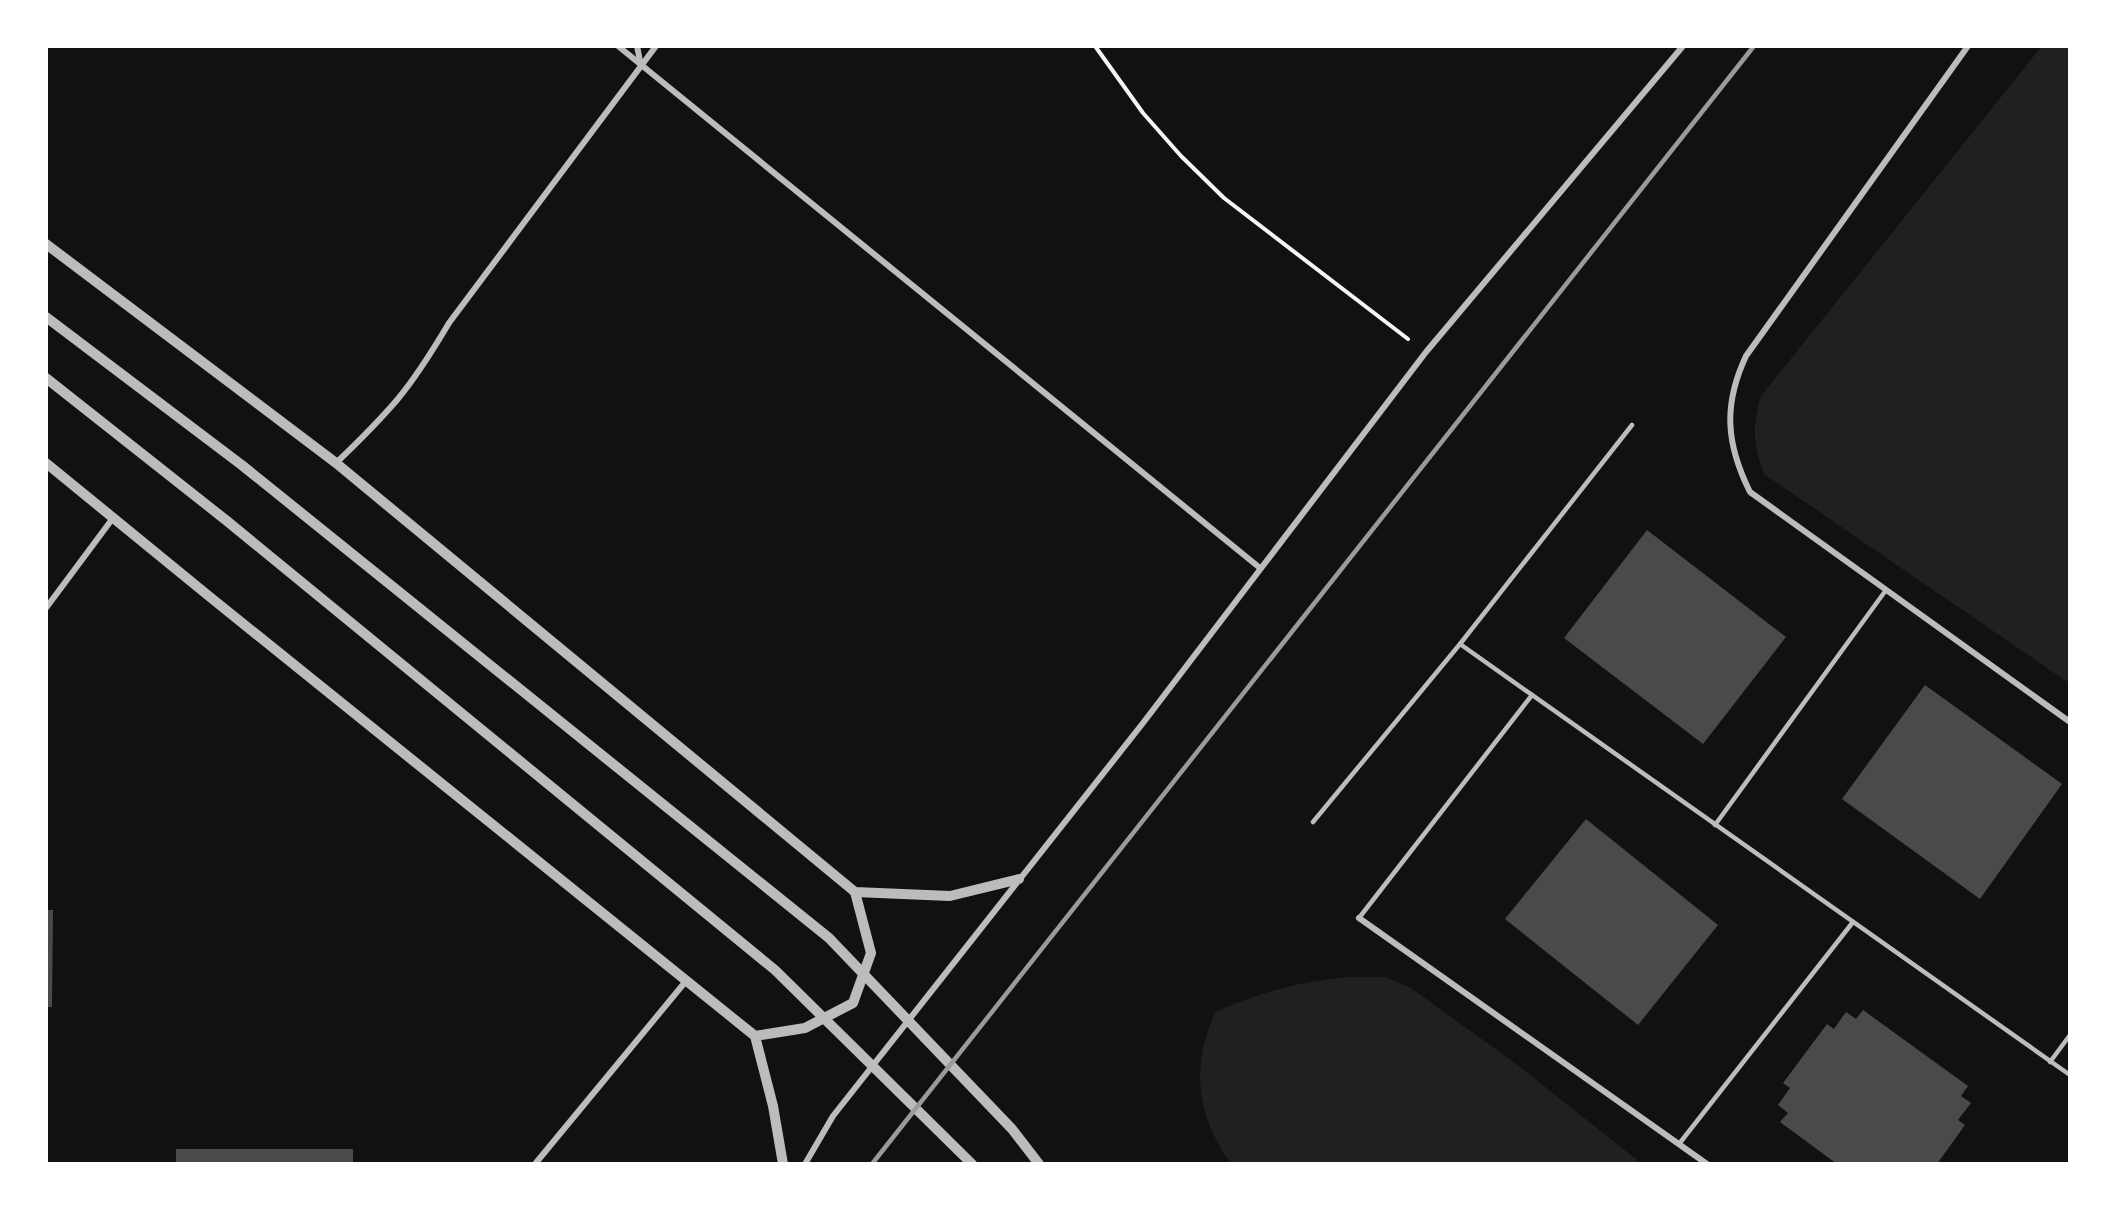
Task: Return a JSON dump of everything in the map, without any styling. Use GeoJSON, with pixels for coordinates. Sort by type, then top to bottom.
{"type":"FeatureCollection","features":[{"type":"Feature","properties":{"kind":"street"},"geometry":{"type":"LineString","coordinates":[[618,46],[1260,568]]}},
{"type":"Feature","properties":{"kind":"street"},"geometry":{"type":"LineString","coordinates":[[637,46],[641,66]]}},
{"type":"Feature","properties":{"kind":"street"},"geometry":{"type":"LineString","coordinates":[[336,463],[397,400],[449,323],[656,46]]}},
{"type":"Feature","properties":{"kind":"street"},"geometry":{"type":"LineString","coordinates":[[805,1164],[833,1116],[1143,723],[1426,352],[1683,46]]}},
{"type":"Feature","properties":{"kind":"street"},"geometry":{"type":"LineString","coordinates":[[1968,46],[1746,356],[1731,397],[1729,418],[1732,444],[1738,469],[1750,492],[2070,722]]}},
{"type":"Feature","properties":{"kind":"street"},"geometry":{"type":"LineString","coordinates":[[46,244],[336,463],[855,892],[871,953],[853,1003],[805,1028],[755,1036]]}},
{"type":"Feature","properties":{"kind":"street"},"geometry":{"type":"LineString","coordinates":[[46,317],[243,466],[829,938],[1012,1129],[1040,1164]]}},
{"type":"Feature","properties":{"kind":"street"},"geometry":{"type":"LineString","coordinates":[[46,378],[227,521],[775,970],[972,1164]]}},
{"type":"Feature","properties":{"kind":"street"},"geometry":{"type":"LineString","coordinates":[[46,463],[755,1036],[773,1106],[783,1164]]}},
{"type":"Feature","properties":{"kind":"street"},"geometry":{"type":"LineString","coordinates":[[46,608],[113,518]]}},
{"type":"Feature","properties":{"kind":"street"},"geometry":{"type":"LineString","coordinates":[[855,892],[950,896],[1019,879]]}},
{"type":"Feature","properties":{"kind":"street"},"geometry":{"type":"LineString","coordinates":[[1359,918],[1707,1164]]}},
{"type":"Feature","properties":{"kind":"street"},"geometry":{"type":"LineString","coordinates":[[535,1164],[686,981]]}},
{"type":"Feature","properties":{"kind":"lane"},"geometry":{"type":"LineString","coordinates":[[1313,822],[1460,644],[1632,425]]}},
{"type":"Feature","properties":{"kind":"lane"},"geometry":{"type":"LineString","coordinates":[[1716,825],[1886,590]]}},
{"type":"Feature","properties":{"kind":"lane"},"geometry":{"type":"LineString","coordinates":[[1460,644],[2070,1075]]}},
{"type":"Feature","properties":{"kind":"lane"},"geometry":{"type":"LineString","coordinates":[[1359,918],[1532,695]]}},
{"type":"Feature","properties":{"kind":"lane"},"geometry":{"type":"LineString","coordinates":[[1679,1144],[1852,922]]}},
{"type":"Feature","properties":{"kind":"lane"},"geometry":{"type":"LineString","coordinates":[[2050,1062],[2070,1035]]}},
{"type":"Feature","properties":{"kind":"path"},"geometry":{"type":"LineString","coordinates":[[1095,46],[1143,113],[1181,156],[1224,198],[1426,352]]}},
{"type":"Feature","properties":{"kind":"shaded area"},"geometry":{"type":"Polygon","coordinates":[[[2042,46],[2070,47],[2069,683],[1764,474],[1755,435],[1761,396],[2042,46]]]}},
{"type":"Feature","properties":{"kind":"shaded area"},"geometry":{"type":"Polygon","coordinates":[[[1347,977],[1386,977],[1411,988],[1519,1066],[1641,1163],[1230,1163],[1210,1126],[1201,1090],[1202,1052],[1215,1012],[1280,989],[1347,977]]]}},
{"type":"Feature","properties":{"kind":"building"},"geometry":{"type":"Polygon","coordinates":[[[1647,530],[1786,637],[1703,744],[1564,638],[1647,530]]]}},
{"type":"Feature","properties":{"kind":"building"},"geometry":{"type":"Polygon","coordinates":[[[1925,685],[2062,784],[1980,899],[1842,799],[1925,685]]]}},
{"type":"Feature","properties":{"kind":"building"},"geometry":{"type":"Polygon","coordinates":[[[1586,819],[1718,925],[1638,1025],[1505,919],[1586,819]]]}},
{"type":"Feature","properties":{"kind":"building"},"geometry":{"type":"Polygon","coordinates":[[[46,910],[53,910],[52,1007],[46,1007],[46,910]]]}},
{"type":"Feature","properties":{"kind":"building"},"geometry":{"type":"Polygon","coordinates":[[[1863,1010],[1968,1086],[1961,1096],[1971,1103],[1958,1120],[1965,1125],[1937,1164],[1837,1164],[1780,1122],[1788,1113],[1778,1105],[1790,1088],[1783,1083],[1827,1024],[1834,1029],[1846,1012],[1856,1019],[1863,1010]]]}},
{"type":"Feature","properties":{"kind":"building"},"geometry":{"type":"Polygon","coordinates":[[[176,1149],[353,1149],[353,1164],[176,1164],[176,1149]]]}},
{"type":"Feature","properties":{"kind":"railway"},"geometry":{"type":"LineString","coordinates":[[872,1164],[1754,46]]}}]}
